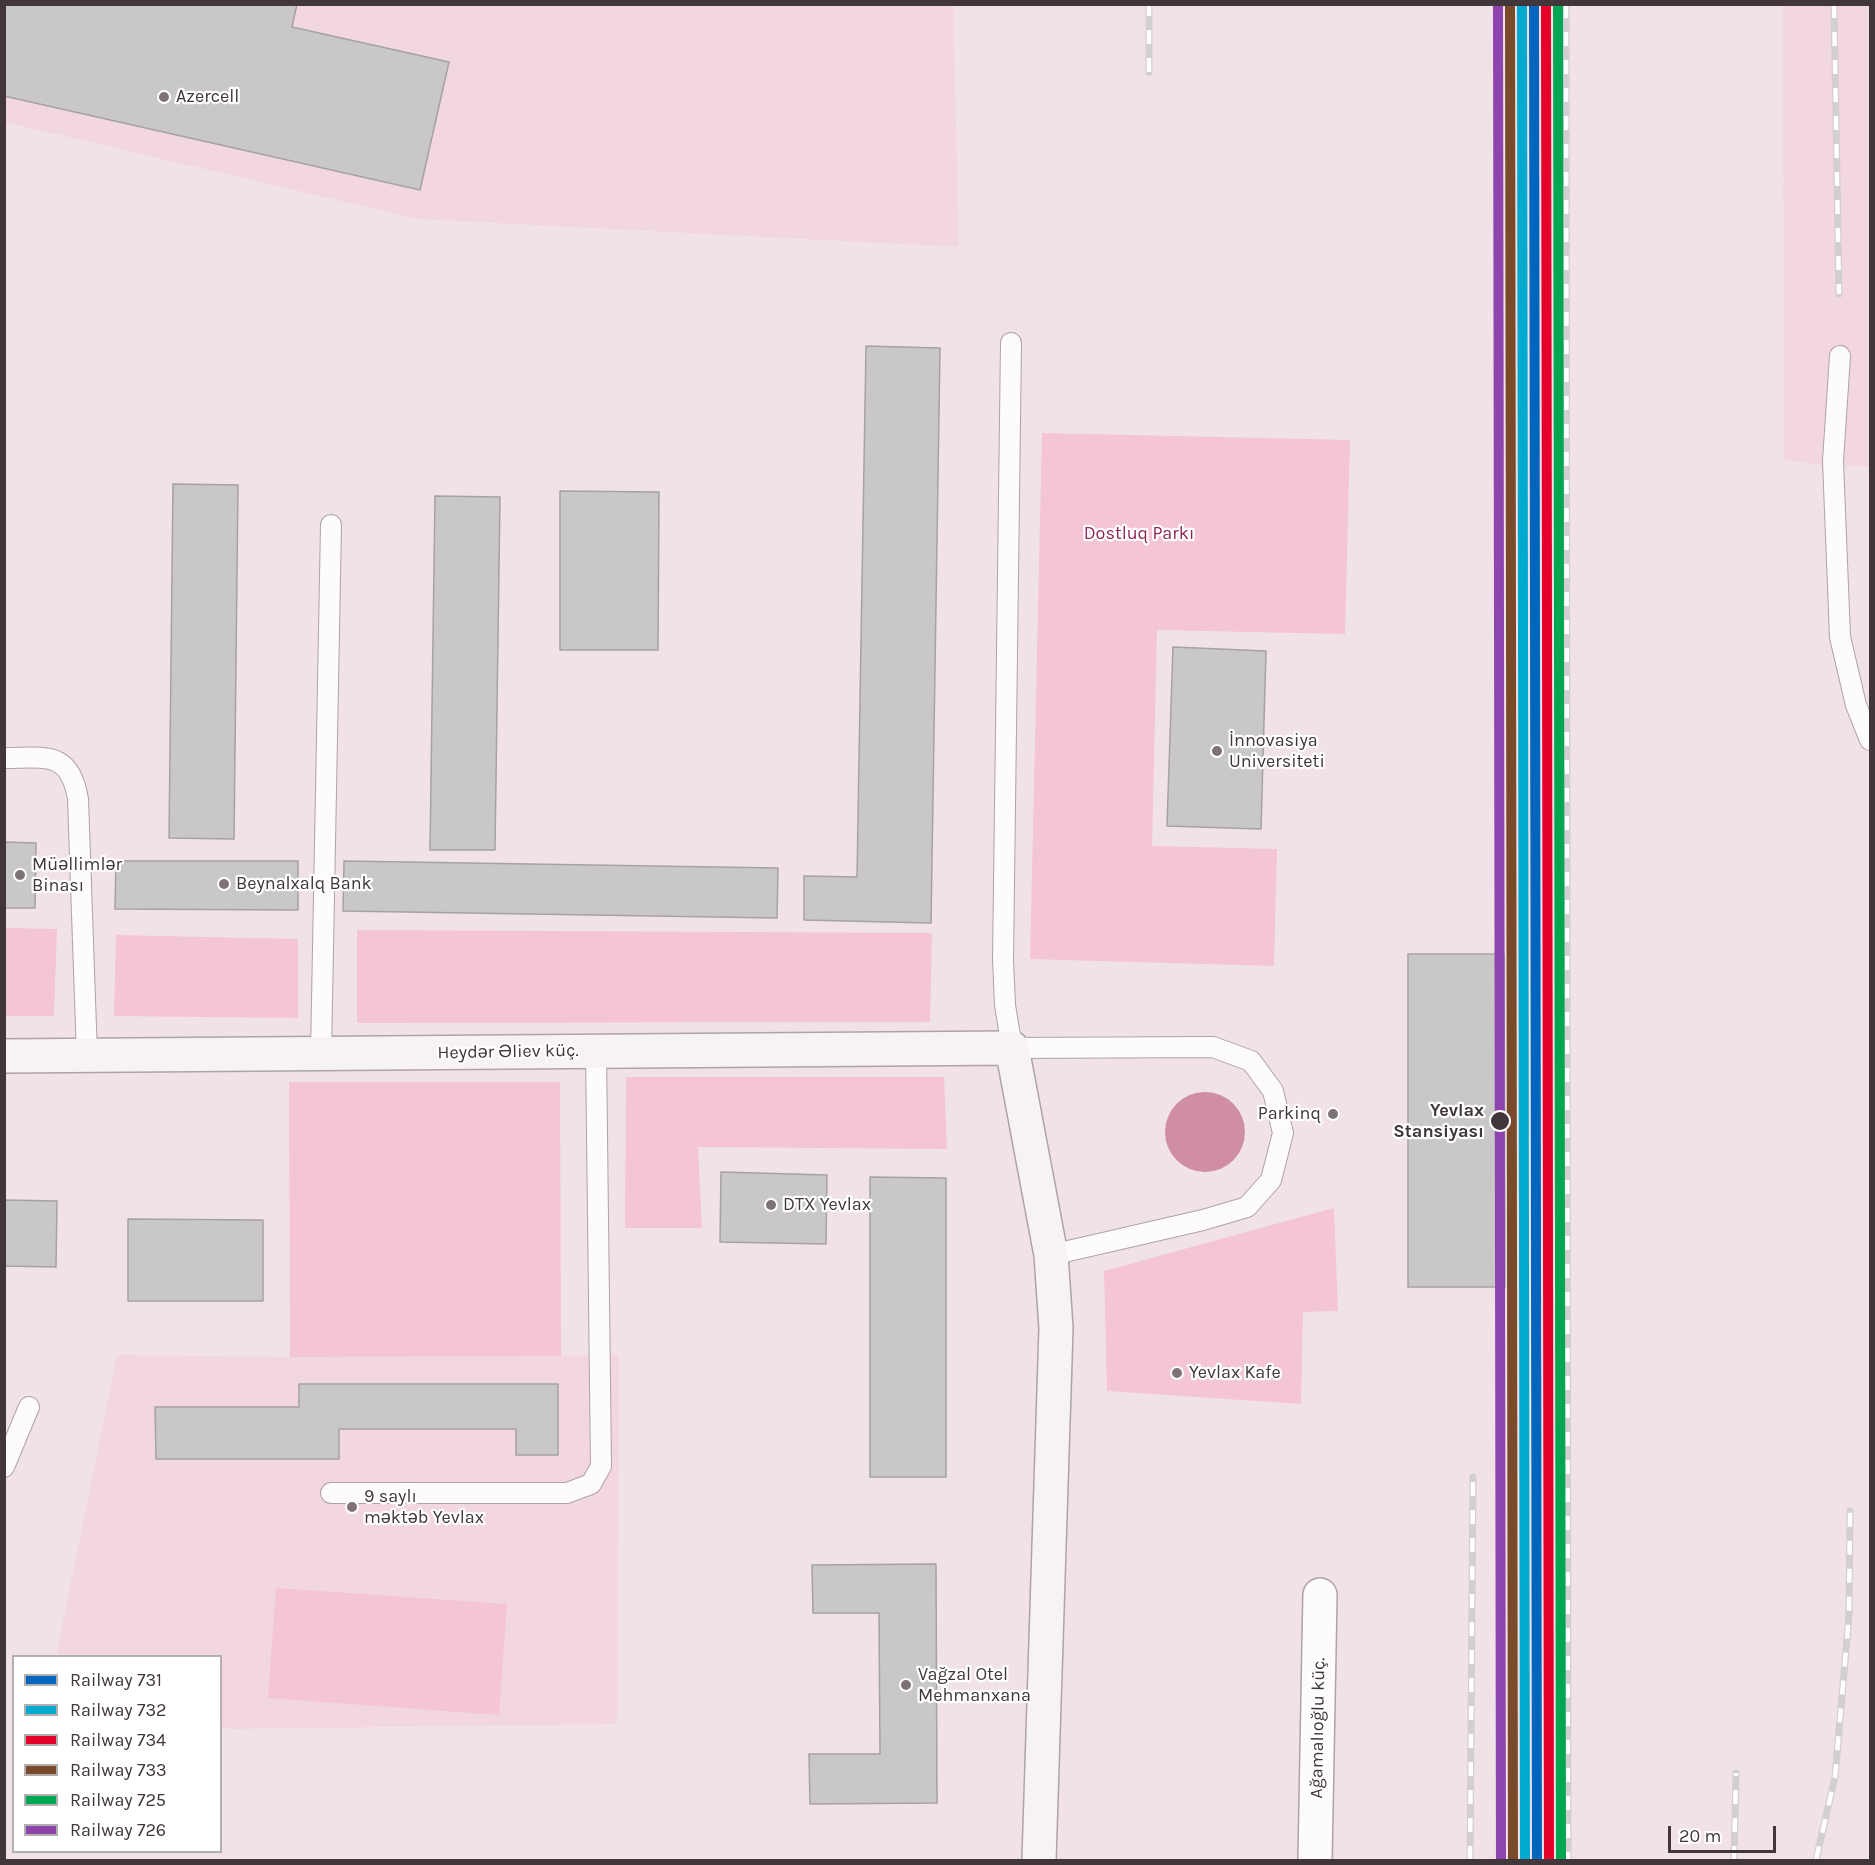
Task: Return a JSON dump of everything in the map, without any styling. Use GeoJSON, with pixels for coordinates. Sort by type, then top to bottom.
{"type":"FeatureCollection","features":[{"type":"Feature","properties":{"kind":"street","name":"Heydər Əliev küç."},"geometry":{"type":"LineString","coordinates":[[4,1056],[1012,1048]]}},
{"type":"Feature","properties":{"kind":"street"},"geometry":{"type":"LineString","coordinates":[[1012,1048],[1051,1255],[1056,1328],[1039,1860]]}},
{"type":"Feature","properties":{"kind":"street","name":"Ağamalıoğlu küç."},"geometry":{"type":"LineString","coordinates":[[1315,1860],[1320,1595]]}},
{"type":"Feature","properties":{"kind":"lane"},"geometry":{"type":"LineString","coordinates":[[1011,343],[1003,960],[1005,1005],[1012,1048],[1213,1047],[1251,1061],[1274,1090],[1282,1132],[1271,1180],[1247,1207],[1203,1220],[1051,1255]]}},
{"type":"Feature","properties":{"kind":"lane"},"geometry":{"type":"LineString","coordinates":[[1840,356],[1833,461],[1840,637],[1856,705],[1870,740]]}},
{"type":"Feature","properties":{"kind":"lane"},"geometry":{"type":"LineString","coordinates":[[321,1054],[331,525]]}},
{"type":"Feature","properties":{"kind":"lane"},"geometry":{"type":"LineString","coordinates":[[4,758],[51,758],[66,766],[75,780],[78,799],[87,1056]]}},
{"type":"Feature","properties":{"kind":"lane"},"geometry":{"type":"LineString","coordinates":[[331,1493],[567,1493],[591,1484],[601,1466],[596,1051]]}},
{"type":"Feature","properties":{"kind":"lane"},"geometry":{"type":"LineString","coordinates":[[4,1467],[29,1407]]}},
{"type":"Feature","properties":{"kind":"shaded area"},"geometry":{"type":"Polygon","coordinates":[[[5,5],[953,5],[959,247],[418,219],[5,122],[5,5]]]}},
{"type":"Feature","properties":{"kind":"shaded area"},"geometry":{"type":"Polygon","coordinates":[[[1783,5],[1870,5],[1870,466],[1834,466],[1784,460],[1783,5]]]}},
{"type":"Feature","properties":{"kind":"shaded area"},"geometry":{"type":"Polygon","coordinates":[[[1205,1092],[1220,1095],[1233,1104],[1242,1117],[1245,1132],[1242,1147],[1233,1160],[1220,1169],[1205,1172],[1190,1169],[1177,1160],[1168,1147],[1165,1132],[1168,1117],[1177,1104],[1190,1095],[1205,1092]]]}},
{"type":"Feature","properties":{"kind":"shaded area","name":"9 saylı məktəb Yevlax"},"geometry":{"type":"Polygon","coordinates":[[[117,1355],[290,1357],[619,1355],[617,1724],[229,1729],[222,1727],[222,1655],[56,1655],[117,1355]]]}},
{"type":"Feature","properties":{"kind":"green space","name":"Dostluq Parkı"},"geometry":{"type":"Polygon","coordinates":[[[1042,433],[1350,440],[1345,634],[1157,630],[1152,846],[1277,849],[1274,966],[1030,959],[1042,433]]]}},
{"type":"Feature","properties":{"kind":"green space"},"geometry":{"type":"Polygon","coordinates":[[[5,928],[57,929],[54,1016],[5,1016],[5,928]]]}},
{"type":"Feature","properties":{"kind":"green space"},"geometry":{"type":"Polygon","coordinates":[[[357,930],[932,933],[930,1022],[357,1023],[357,930]]]}},
{"type":"Feature","properties":{"kind":"green space"},"geometry":{"type":"Polygon","coordinates":[[[116,935],[298,939],[298,1018],[114,1016],[116,935]]]}},
{"type":"Feature","properties":{"kind":"green space"},"geometry":{"type":"Polygon","coordinates":[[[626,1077],[944,1077],[947,1149],[698,1147],[702,1228],[625,1228],[626,1077]]]}},
{"type":"Feature","properties":{"kind":"green space"},"geometry":{"type":"Polygon","coordinates":[[[289,1082],[560,1082],[561,1356],[290,1357],[289,1082]]]}},
{"type":"Feature","properties":{"kind":"green space"},"geometry":{"type":"Polygon","coordinates":[[[1334,1208],[1338,1311],[1303,1312],[1301,1404],[1107,1391],[1104,1271],[1334,1208]]]}},
{"type":"Feature","properties":{"kind":"green space"},"geometry":{"type":"Polygon","coordinates":[[[276,1588],[507,1604],[499,1715],[268,1698],[276,1588]]]}},
{"type":"Feature","properties":{"kind":"building"},"geometry":{"type":"Polygon","coordinates":[[[4,4],[297,4],[292,27],[449,62],[420,190],[4,96],[4,4]]]}},
{"type":"Feature","properties":{"kind":"building"},"geometry":{"type":"Polygon","coordinates":[[[866,346],[940,348],[931,923],[804,920],[804,876],[857,877],[866,346]]]}},
{"type":"Feature","properties":{"kind":"building"},"geometry":{"type":"Polygon","coordinates":[[[173,484],[238,485],[234,839],[169,838],[173,484]]]}},
{"type":"Feature","properties":{"kind":"building"},"geometry":{"type":"Polygon","coordinates":[[[560,491],[659,492],[658,650],[560,650],[560,491]]]}},
{"type":"Feature","properties":{"kind":"building"},"geometry":{"type":"Polygon","coordinates":[[[435,496],[500,497],[495,850],[430,850],[435,496]]]}},
{"type":"Feature","properties":{"kind":"building"},"geometry":{"type":"Polygon","coordinates":[[[1173,647],[1266,651],[1261,829],[1167,826],[1173,647]]]}},
{"type":"Feature","properties":{"kind":"building","name":"Müəllimlər Binası"},"geometry":{"type":"Polygon","coordinates":[[[4,842],[36,843],[35,908],[4,908],[4,842]]]}},
{"type":"Feature","properties":{"kind":"building"},"geometry":{"type":"Polygon","coordinates":[[[116,861],[298,861],[298,910],[115,909],[116,861]]]}},
{"type":"Feature","properties":{"kind":"building"},"geometry":{"type":"Polygon","coordinates":[[[344,861],[778,868],[777,918],[343,911],[344,861]]]}},
{"type":"Feature","properties":{"kind":"building"},"geometry":{"type":"Polygon","coordinates":[[[1408,954],[1504,954],[1505,1287],[1408,1287],[1408,954]]]}},
{"type":"Feature","properties":{"kind":"building"},"geometry":{"type":"Polygon","coordinates":[[[721,1172],[827,1175],[826,1244],[720,1242],[721,1172]]]}},
{"type":"Feature","properties":{"kind":"building"},"geometry":{"type":"Polygon","coordinates":[[[870,1177],[946,1178],[946,1477],[870,1477],[870,1177]]]}},
{"type":"Feature","properties":{"kind":"building"},"geometry":{"type":"Polygon","coordinates":[[[4,1200],[57,1201],[56,1267],[4,1266],[4,1200]]]}},
{"type":"Feature","properties":{"kind":"building"},"geometry":{"type":"Polygon","coordinates":[[[128,1219],[263,1220],[263,1301],[128,1301],[128,1219]]]}},
{"type":"Feature","properties":{"kind":"building"},"geometry":{"type":"Polygon","coordinates":[[[299,1384],[558,1384],[558,1455],[516,1455],[516,1429],[339,1429],[339,1459],[156,1459],[155,1407],[299,1407],[299,1384]]]}},
{"type":"Feature","properties":{"kind":"building"},"geometry":{"type":"Polygon","coordinates":[[[936,1564],[937,1803],[810,1804],[809,1754],[880,1754],[879,1613],[813,1613],[812,1565],[936,1564]]]}},
{"type":"Feature","properties":{"kind":"railway"},"geometry":{"type":"LineString","coordinates":[[1149,4],[1149,72]]}},
{"type":"Feature","properties":{"kind":"railway"},"geometry":{"type":"LineString","coordinates":[[1520,4],[1521,413]]}},
{"type":"Feature","properties":{"kind":"railway"},"geometry":{"type":"LineString","coordinates":[[1566,4],[1568,1860]]}},
{"type":"Feature","properties":{"kind":"railway"},"geometry":{"type":"LineString","coordinates":[[1834,4],[1839,294]]}},
{"type":"Feature","properties":{"kind":"railway"},"geometry":{"type":"LineString","coordinates":[[1470,1860],[1473,1477]]}},
{"type":"Feature","properties":{"kind":"railway"},"geometry":{"type":"LineString","coordinates":[[1816,1860],[1835,1777],[1849,1615],[1850,1511]]}},
{"type":"Feature","properties":{"kind":"railway"},"geometry":{"type":"LineString","coordinates":[[1734,1860],[1736,1773]]}},
{"type":"Feature","properties":{"kind":"rail line","name":"726"},"geometry":{"type":"LineString","coordinates":[[1498,4],[1501,1860]]}},
{"type":"Feature","properties":{"kind":"rail line","name":"733"},"geometry":{"type":"LineString","coordinates":[[1510,4],[1513,1860]]}},
{"type":"Feature","properties":{"kind":"rail line","name":"732"},"geometry":{"type":"LineString","coordinates":[[1522,4],[1525,1860]]}},
{"type":"Feature","properties":{"kind":"rail line","name":"731"},"geometry":{"type":"LineString","coordinates":[[1534,4],[1537,1860]]}},
{"type":"Feature","properties":{"kind":"rail line","name":"734"},"geometry":{"type":"LineString","coordinates":[[1546,4],[1549,1860]]}},
{"type":"Feature","properties":{"kind":"rail line","name":"725"},"geometry":{"type":"LineString","coordinates":[[1558,4],[1561,1860]]}},
{"type":"Feature","properties":{"kind":"place","name":"Azercell"},"geometry":{"type":"Point","coordinates":[164,97]}},
{"type":"Feature","properties":{"kind":"place","name":"İnnovasiya Universiteti"},"geometry":{"type":"Point","coordinates":[1217,751]}},
{"type":"Feature","properties":{"kind":"place","name":"Müəllimlər Binası"},"geometry":{"type":"Point","coordinates":[20,875]}},
{"type":"Feature","properties":{"kind":"place","name":"Beynalxalq Bank"},"geometry":{"type":"Point","coordinates":[224,884]}},
{"type":"Feature","properties":{"kind":"place","name":"Parkinq"},"geometry":{"type":"Point","coordinates":[1333,1114]}},
{"type":"Feature","properties":{"kind":"place","name":"Yevlax Stansiyası"},"geometry":{"type":"Point","coordinates":[1500,1121]}},
{"type":"Feature","properties":{"kind":"place","name":"DTX Yevlax"},"geometry":{"type":"Point","coordinates":[771,1205]}},
{"type":"Feature","properties":{"kind":"place","name":"Yevlax Kafe"},"geometry":{"type":"Point","coordinates":[1177,1373]}},
{"type":"Feature","properties":{"kind":"place","name":"9 saylı məktəb Yevlax"},"geometry":{"type":"Point","coordinates":[352,1507]}},
{"type":"Feature","properties":{"kind":"place","name":"Vağzal Otel Mehmanxana"},"geometry":{"type":"Point","coordinates":[906,1685]}}]}
